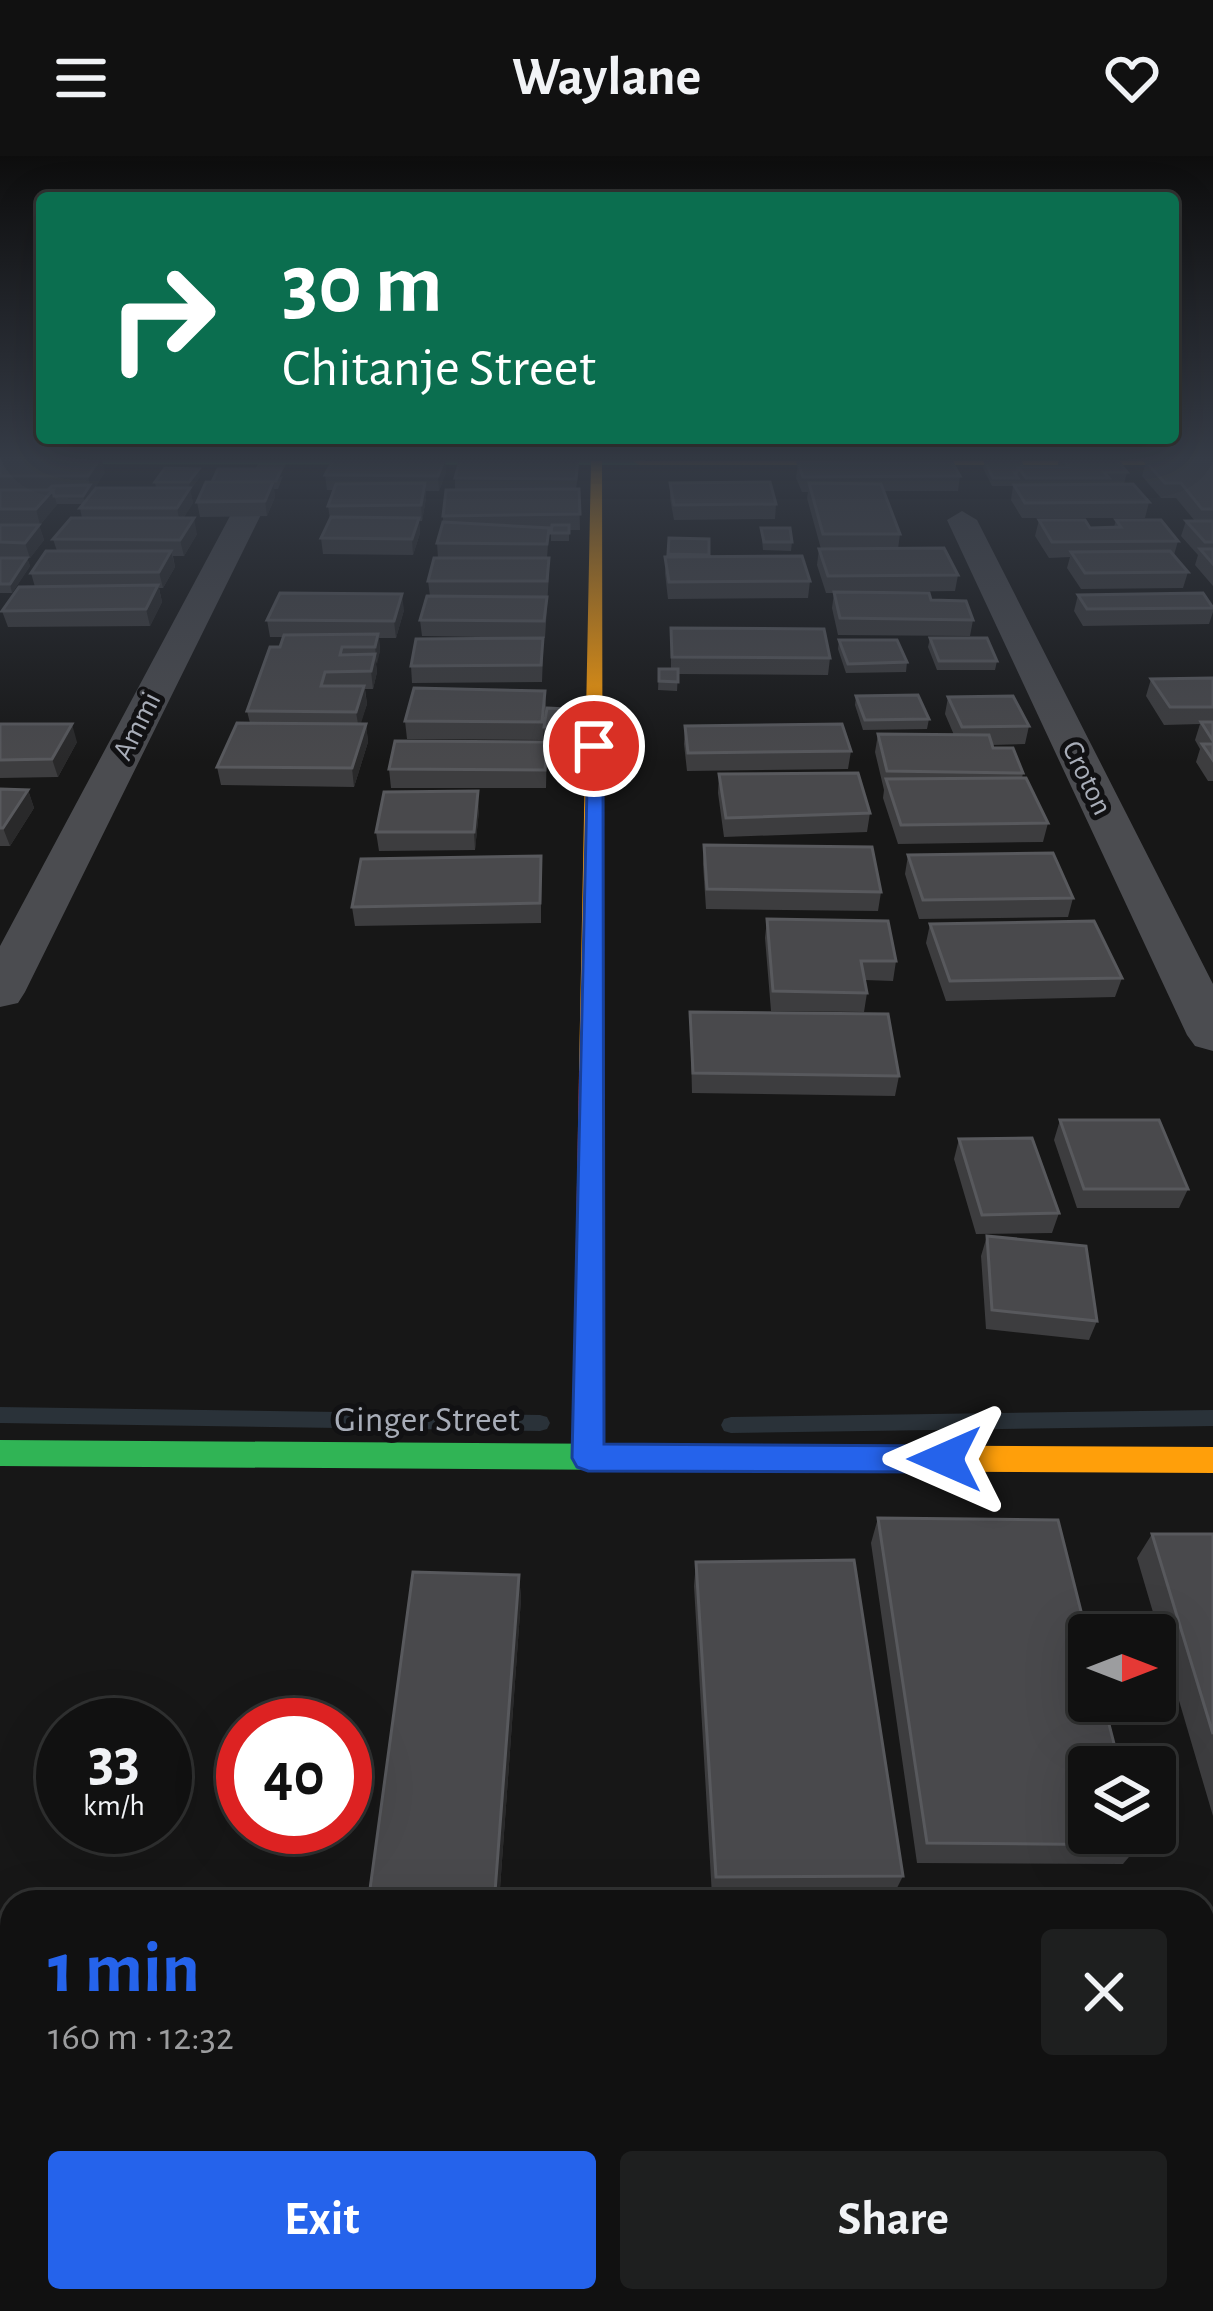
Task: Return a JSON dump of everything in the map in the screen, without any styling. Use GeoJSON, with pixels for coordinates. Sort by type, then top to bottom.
{"type":"FeatureCollection","features":[{"type":"Feature","properties":{"kind":"street","name":"Ammi"},"geometry":{"type":"LineString","coordinates":[[0,992],[221,561]]}},
{"type":"Feature","properties":{"kind":"street"},"geometry":{"type":"LineString","coordinates":[[588,1458],[596,561]]}},
{"type":"Feature","properties":{"kind":"street","name":"Croton"},"geometry":{"type":"LineString","coordinates":[[982,561],[1213,1035]]}},
{"type":"Feature","properties":{"kind":"street","name":"Ginger Street"},"geometry":{"type":"LineString","coordinates":[[0,1453],[1213,1460]]}},
{"type":"Feature","properties":{"kind":"building"},"geometry":{"type":"Polygon","coordinates":[[[0,561],[25,561],[10,584],[0,584],[0,561]]]}},
{"type":"Feature","properties":{"kind":"building"},"geometry":{"type":"Polygon","coordinates":[[[39,561],[166,561],[159,572],[31,573],[39,561]]]}},
{"type":"Feature","properties":{"kind":"building"},"geometry":{"type":"Polygon","coordinates":[[[433,561],[549,561],[547,581],[428,581],[433,561]]]}},
{"type":"Feature","properties":{"kind":"building"},"geometry":{"type":"Polygon","coordinates":[[[666,561],[803,561],[810,581],[669,582],[666,561]]]}},
{"type":"Feature","properties":{"kind":"building"},"geometry":{"type":"Polygon","coordinates":[[[823,561],[951,561],[958,575],[828,576],[823,561]]]}},
{"type":"Feature","properties":{"kind":"building"},"geometry":{"type":"Polygon","coordinates":[[[1077,561],[1178,561],[1188,572],[1085,573],[1077,561]]]}},
{"type":"Feature","properties":{"kind":"building"},"geometry":{"type":"Polygon","coordinates":[[[158,585],[146,609],[2,611],[19,587],[158,585]]]}},
{"type":"Feature","properties":{"kind":"building"},"geometry":{"type":"Polygon","coordinates":[[[834,592],[929,593],[931,600],[966,601],[973,620],[840,618],[834,592]]]}},
{"type":"Feature","properties":{"kind":"building"},"geometry":{"type":"Polygon","coordinates":[[[280,593],[402,594],[394,621],[267,620],[280,593]]]}},
{"type":"Feature","properties":{"kind":"building"},"geometry":{"type":"Polygon","coordinates":[[[1203,593],[1213,608],[1087,609],[1078,595],[1203,593]]]}},
{"type":"Feature","properties":{"kind":"building"},"geometry":{"type":"Polygon","coordinates":[[[427,596],[547,597],[544,621],[420,620],[427,596]]]}},
{"type":"Feature","properties":{"kind":"building"},"geometry":{"type":"Polygon","coordinates":[[[671,628],[824,629],[830,658],[672,657],[671,628]]]}},
{"type":"Feature","properties":{"kind":"building"},"geometry":{"type":"Polygon","coordinates":[[[378,634],[375,647],[342,647],[340,655],[375,654],[371,671],[325,672],[321,686],[364,686],[356,712],[247,711],[270,647],[280,647],[284,635],[378,634]]]}},
{"type":"Feature","properties":{"kind":"building"},"geometry":{"type":"Polygon","coordinates":[[[543,638],[541,665],[411,666],[416,639],[543,638]]]}},
{"type":"Feature","properties":{"kind":"building"},"geometry":{"type":"Polygon","coordinates":[[[930,638],[987,638],[997,661],[939,661],[930,638]]]}},
{"type":"Feature","properties":{"kind":"building"},"geometry":{"type":"Polygon","coordinates":[[[839,640],[897,640],[907,662],[848,664],[839,640]]]}},
{"type":"Feature","properties":{"kind":"building"},"geometry":{"type":"Polygon","coordinates":[[[659,669],[678,669],[678,682],[659,681],[659,669]]]}},
{"type":"Feature","properties":{"kind":"building"},"geometry":{"type":"Polygon","coordinates":[[[1213,678],[1213,707],[1170,707],[1151,679],[1213,678]]]}},
{"type":"Feature","properties":{"kind":"building"},"geometry":{"type":"Polygon","coordinates":[[[414,688],[545,691],[542,722],[405,721],[414,688]]]}},
{"type":"Feature","properties":{"kind":"building"},"geometry":{"type":"Polygon","coordinates":[[[918,695],[929,719],[865,720],[856,696],[918,695]]]}},
{"type":"Feature","properties":{"kind":"building"},"geometry":{"type":"Polygon","coordinates":[[[1013,696],[1029,726],[962,727],[948,697],[1013,696]]]}},
{"type":"Feature","properties":{"kind":"building"},"geometry":{"type":"Polygon","coordinates":[[[547,708],[566,709],[563,727],[544,727],[547,708]]]}},
{"type":"Feature","properties":{"kind":"building"},"geometry":{"type":"Polygon","coordinates":[[[1201,722],[1213,722],[1213,741],[1201,722]]]}},
{"type":"Feature","properties":{"kind":"building"},"geometry":{"type":"Polygon","coordinates":[[[237,723],[366,724],[352,768],[217,767],[237,723]]]}},
{"type":"Feature","properties":{"kind":"building"},"geometry":{"type":"Polygon","coordinates":[[[0,724],[72,724],[52,759],[0,760],[0,724]]]}},
{"type":"Feature","properties":{"kind":"building"},"geometry":{"type":"Polygon","coordinates":[[[842,724],[851,751],[688,753],[685,726],[842,724]]]}},
{"type":"Feature","properties":{"kind":"building"},"geometry":{"type":"Polygon","coordinates":[[[878,734],[989,735],[993,748],[1013,748],[1023,773],[887,771],[878,734]]]}},
{"type":"Feature","properties":{"kind":"building"},"geometry":{"type":"Polygon","coordinates":[[[395,741],[547,742],[545,770],[389,769],[395,741]]]}},
{"type":"Feature","properties":{"kind":"building"},"geometry":{"type":"Polygon","coordinates":[[[858,773],[870,813],[726,818],[719,774],[858,773]]]}},
{"type":"Feature","properties":{"kind":"building"},"geometry":{"type":"Polygon","coordinates":[[[1026,778],[1048,823],[901,825],[886,779],[1026,778]]]}},
{"type":"Feature","properties":{"kind":"building"},"geometry":{"type":"Polygon","coordinates":[[[0,789],[28,790],[3,828],[0,828],[0,789]]]}},
{"type":"Feature","properties":{"kind":"building"},"geometry":{"type":"Polygon","coordinates":[[[478,791],[474,832],[376,832],[384,792],[478,791]]]}},
{"type":"Feature","properties":{"kind":"building"},"geometry":{"type":"Polygon","coordinates":[[[704,845],[872,847],[881,892],[707,889],[704,845]]]}},
{"type":"Feature","properties":{"kind":"building"},"geometry":{"type":"Polygon","coordinates":[[[1053,853],[1073,898],[923,900],[908,855],[1053,853]]]}},
{"type":"Feature","properties":{"kind":"building"},"geometry":{"type":"Polygon","coordinates":[[[541,856],[540,903],[352,907],[361,859],[541,856]]]}},
{"type":"Feature","properties":{"kind":"building"},"geometry":{"type":"Polygon","coordinates":[[[767,919],[888,921],[896,961],[861,961],[867,993],[773,991],[767,919]]]}},
{"type":"Feature","properties":{"kind":"building"},"geometry":{"type":"Polygon","coordinates":[[[1094,921],[1122,978],[950,981],[930,924],[1094,921]]]}},
{"type":"Feature","properties":{"kind":"building"},"geometry":{"type":"Polygon","coordinates":[[[690,1012],[888,1014],[899,1076],[693,1073],[690,1012]]]}},
{"type":"Feature","properties":{"kind":"building"},"geometry":{"type":"Polygon","coordinates":[[[1060,1120],[1159,1120],[1188,1189],[1084,1189],[1060,1120]]]}},
{"type":"Feature","properties":{"kind":"building"},"geometry":{"type":"Polygon","coordinates":[[[1032,1138],[1059,1213],[982,1215],[959,1139],[1032,1138]]]}},
{"type":"Feature","properties":{"kind":"building"},"geometry":{"type":"Polygon","coordinates":[[[987,1236],[1086,1246],[1097,1321],[992,1310],[987,1236]]]}},
{"type":"Feature","properties":{"kind":"building"},"geometry":{"type":"Polygon","coordinates":[[[878,1518],[1058,1520],[1082,1614],[1068,1614],[1068,1722],[1108,1722],[1115,1746],[1068,1746],[1068,1844],[927,1843],[878,1518]]]}},
{"type":"Feature","properties":{"kind":"building"},"geometry":{"type":"Polygon","coordinates":[[[1152,1534],[1213,1534],[1213,1734],[1152,1534]]]}},
{"type":"Feature","properties":{"kind":"building"},"geometry":{"type":"Polygon","coordinates":[[[854,1560],[903,1876],[716,1877],[696,1562],[854,1560]]]}},
{"type":"Feature","properties":{"kind":"building"},"geometry":{"type":"Polygon","coordinates":[[[413,1572],[519,1575],[495,1890],[370,1889],[413,1572]]]}},
{"type":"Feature","properties":{"kind":"waterway"},"geometry":{"type":"LineString","coordinates":[[0,1415],[540,1423]]}},
{"type":"Feature","properties":{"kind":"waterway"},"geometry":{"type":"LineString","coordinates":[[731,1425],[1213,1418]]}},
{"type":"Feature","properties":{"kind":"traffic: fast"},"geometry":{"type":"LineString","coordinates":[[0,1453],[787,1458]]}},
{"type":"Feature","properties":{"kind":"traffic: slow"},"geometry":{"type":"LineString","coordinates":[[591,1071],[596,561]]}},
{"type":"Feature","properties":{"kind":"traffic: slow"},"geometry":{"type":"LineString","coordinates":[[787,1458],[1213,1460]]}},
{"type":"Feature","properties":{"kind":"traffic: jam"},"geometry":{"type":"LineString","coordinates":[[588,1458],[591,1071]]}},
{"type":"Feature","properties":{"kind":"route"},"geometry":{"type":"LineString","coordinates":[[594,746],[588,1458],[945,1459]]}}]}
